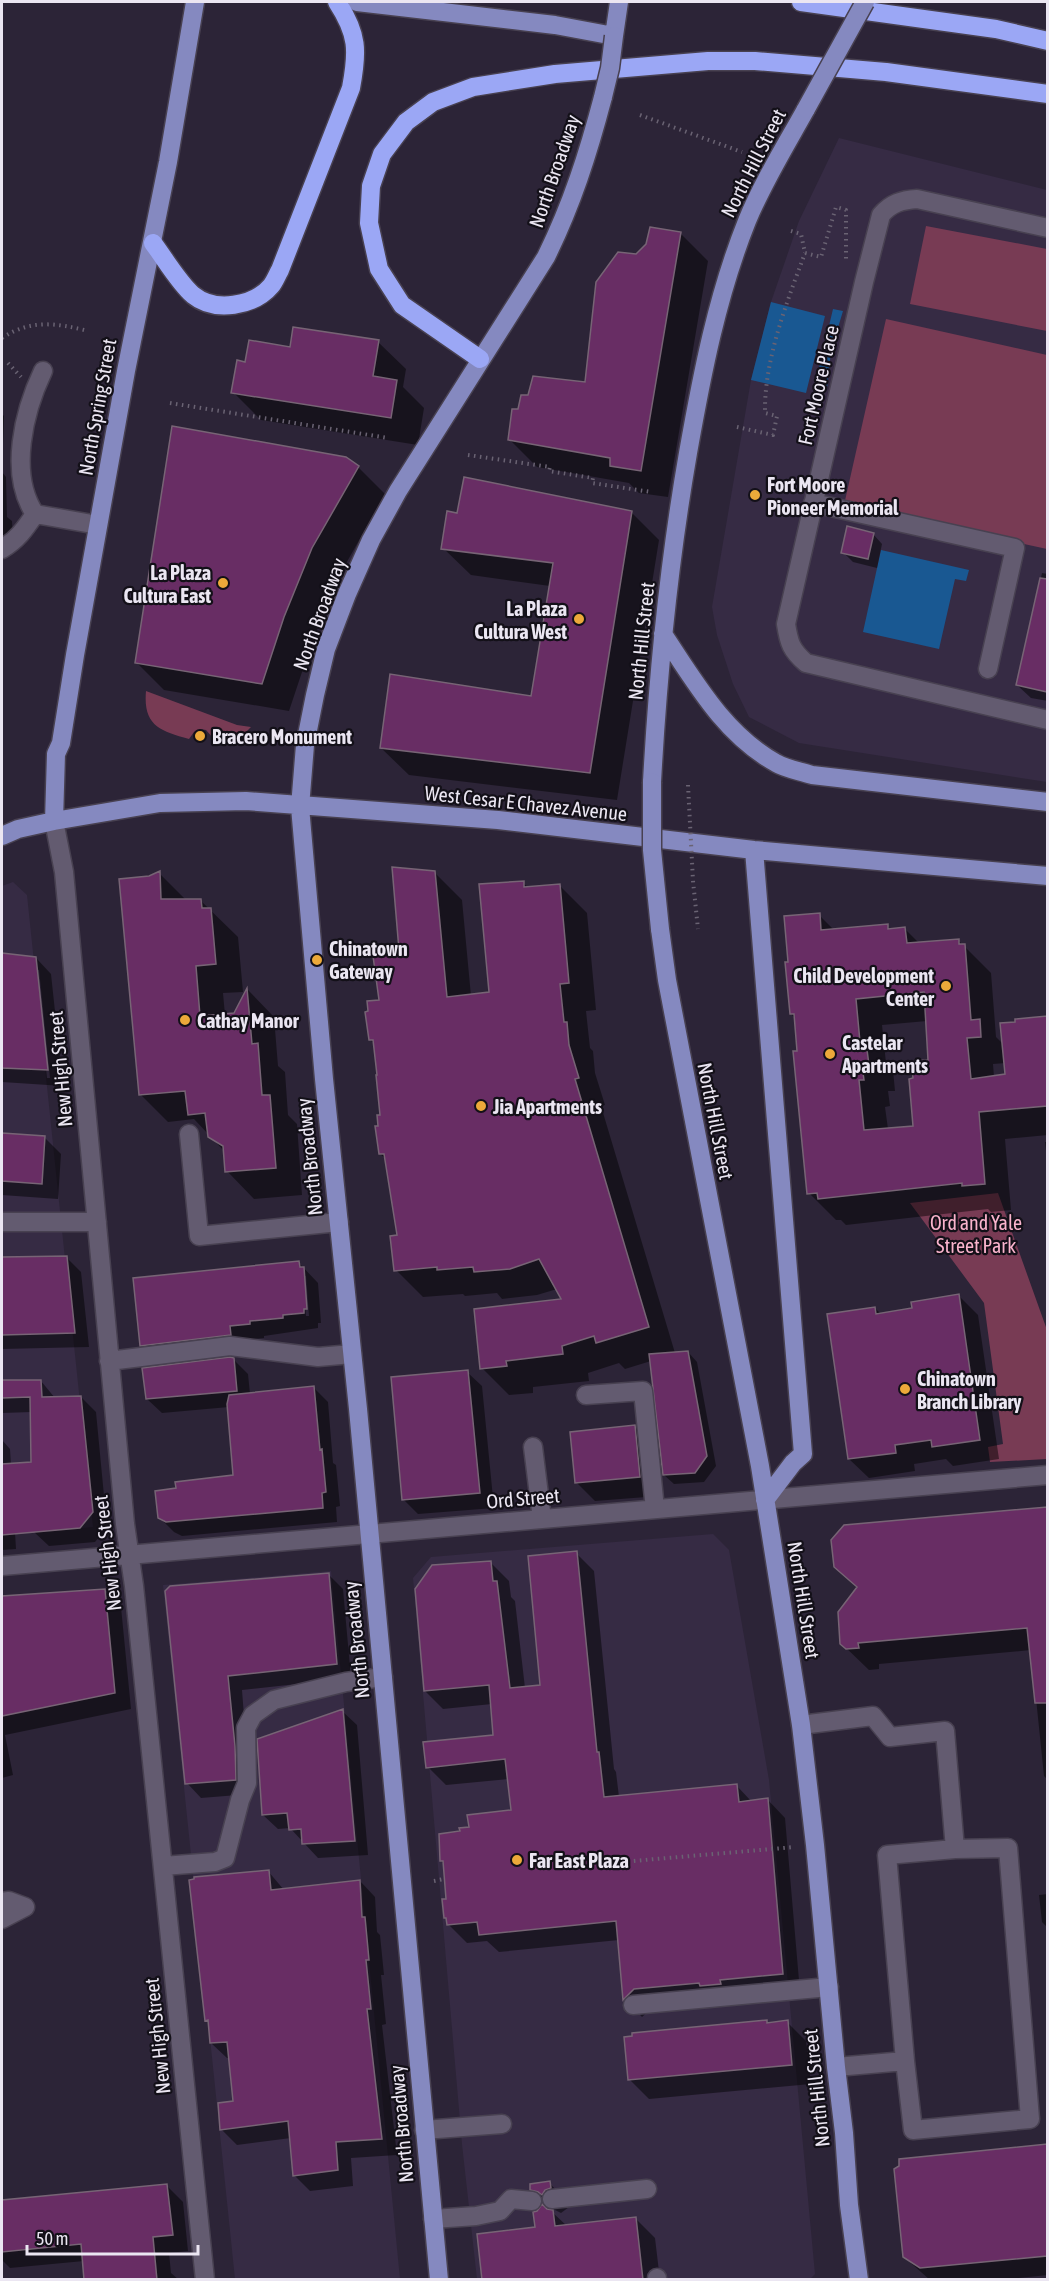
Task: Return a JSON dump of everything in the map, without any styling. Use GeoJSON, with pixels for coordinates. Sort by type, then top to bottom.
{"type":"FeatureCollection","features":[{"type":"Feature","properties":{"kind":"highway"},"geometry":{"type":"LineString","coordinates":[[153,243],[194,296],[208,303],[235,306],[255,298],[271,286],[280,270],[351,88],[355,64],[355,38],[337,2]]}},
{"type":"Feature","properties":{"kind":"highway"},"geometry":{"type":"LineString","coordinates":[[801,2],[996,30],[1047,41]]}},
{"type":"Feature","properties":{"kind":"highway"},"geometry":{"type":"LineString","coordinates":[[480,359],[402,305],[379,269],[369,224],[371,186],[382,154],[406,122],[433,102],[473,87],[555,74],[708,61],[755,61],[886,72],[1047,94]]}},
{"type":"Feature","properties":{"kind":"main road","name":"North Spring Street"},"geometry":{"type":"LineString","coordinates":[[54,821],[56,754],[61,743],[98,525],[126,371],[153,243],[195,2]]}},
{"type":"Feature","properties":{"kind":"main road"},"geometry":{"type":"LineString","coordinates":[[360,2],[563,27],[614,36]]}},
{"type":"Feature","properties":{"kind":"main road","name":"North Broadway"},"geometry":{"type":"LineString","coordinates":[[439,2280],[300,807],[305,745],[315,695],[326,649],[347,594],[371,540],[398,491],[546,257],[566,216],[591,144],[603,97],[610,68],[619,2]]}},
{"type":"Feature","properties":{"kind":"main road","name":"North Hill Street"},"geometry":{"type":"LineString","coordinates":[[859,2280],[801,1725],[765,1500],[669,992],[652,850],[652,782],[655,716],[679,504],[703,370],[717,310],[748,219],[865,2]]}},
{"type":"Feature","properties":{"kind":"main road"},"geometry":{"type":"LineString","coordinates":[[663,634],[709,702],[739,738],[778,765],[812,775],[1047,802]]}},
{"type":"Feature","properties":{"kind":"main road","name":"West Cesar E Chavez Avenue"},"geometry":{"type":"LineString","coordinates":[[2,836],[18,829],[54,821],[160,803],[246,801],[300,807],[498,820],[754,850],[1047,876]]}},
{"type":"Feature","properties":{"kind":"main road"},"geometry":{"type":"LineString","coordinates":[[754,850],[803,1454],[793,1463],[765,1500]]}},
{"type":"Feature","properties":{"kind":"street","name":"Fort Moore Place"},"geometry":{"type":"LineString","coordinates":[[1047,228],[917,199],[903,200],[888,207],[881,215],[786,624],[789,640],[795,653],[806,663],[1047,720]]}},
{"type":"Feature","properties":{"kind":"street"},"geometry":{"type":"LineString","coordinates":[[43,370],[28,406],[20,466],[26,501],[35,514],[98,525]]}},
{"type":"Feature","properties":{"kind":"street"},"geometry":{"type":"LineString","coordinates":[[813,503],[1015,548],[988,669]]}},
{"type":"Feature","properties":{"kind":"street"},"geometry":{"type":"LineString","coordinates":[[2,549],[14,542],[35,514]]}},
{"type":"Feature","properties":{"kind":"street","name":"New High Street"},"geometry":{"type":"LineString","coordinates":[[54,821],[64,872],[109,1361],[205,2280]]}},
{"type":"Feature","properties":{"kind":"street"},"geometry":{"type":"LineString","coordinates":[[189,1134],[199,1236],[339,1222]]}},
{"type":"Feature","properties":{"kind":"street"},"geometry":{"type":"LineString","coordinates":[[2,1222],[97,1222]]}},
{"type":"Feature","properties":{"kind":"street"},"geometry":{"type":"LineString","coordinates":[[109,1361],[230,1346],[318,1357],[352,1354]]}},
{"type":"Feature","properties":{"kind":"street"},"geometry":{"type":"LineString","coordinates":[[586,1395],[643,1390],[655,1509]]}},
{"type":"Feature","properties":{"kind":"street"},"geometry":{"type":"LineString","coordinates":[[533,1447],[542,1519]]}},
{"type":"Feature","properties":{"kind":"street","name":"Ord Street"},"geometry":{"type":"LineString","coordinates":[[2,1566],[1047,1475]]}},
{"type":"Feature","properties":{"kind":"street"},"geometry":{"type":"LineString","coordinates":[[163,1866],[215,1862],[225,1858],[240,1800],[247,1784],[246,1728],[253,1714],[274,1700],[346,1682],[383,1677]]}},
{"type":"Feature","properties":{"kind":"street"},"geometry":{"type":"LineString","coordinates":[[801,1725],[873,1716],[890,1737],[945,1731],[956,1849]]}},
{"type":"Feature","properties":{"kind":"street"},"geometry":{"type":"LineString","coordinates":[[1008,1848],[1030,2119],[913,2130],[887,1855],[956,1849],[1008,1848]]}},
{"type":"Feature","properties":{"kind":"street"},"geometry":{"type":"LineString","coordinates":[[2,1902],[9,1901],[25,1907],[2,1919]]}},
{"type":"Feature","properties":{"kind":"street"},"geometry":{"type":"LineString","coordinates":[[633,2005],[829,1987]]}},
{"type":"Feature","properties":{"kind":"street"},"geometry":{"type":"LineString","coordinates":[[836,2067],[905,2061]]}},
{"type":"Feature","properties":{"kind":"street"},"geometry":{"type":"LineString","coordinates":[[424,2130],[502,2124]]}},
{"type":"Feature","properties":{"kind":"street"},"geometry":{"type":"LineString","coordinates":[[552,2199],[647,2188]]}},
{"type":"Feature","properties":{"kind":"street"},"geometry":{"type":"LineString","coordinates":[[433,2219],[476,2216],[500,2211],[511,2199],[532,2201]]}},
{"type":"Feature","properties":{"kind":"path"},"geometry":{"type":"LineString","coordinates":[[640,115],[742,152]]}},
{"type":"Feature","properties":{"kind":"path"},"geometry":{"type":"LineString","coordinates":[[805,253],[821,257],[836,207],[846,210],[846,268],[864,282]]}},
{"type":"Feature","properties":{"kind":"path"},"geometry":{"type":"LineString","coordinates":[[738,428],[773,435],[777,416],[765,413],[765,388],[787,301],[805,253],[801,234],[791,231]]}},
{"type":"Feature","properties":{"kind":"path"},"geometry":{"type":"LineString","coordinates":[[2,338],[20,329],[38,324],[61,324],[88,331]]}},
{"type":"Feature","properties":{"kind":"path"},"geometry":{"type":"LineString","coordinates":[[170,403],[388,438]]}},
{"type":"Feature","properties":{"kind":"path"},"geometry":{"type":"LineString","coordinates":[[468,455],[549,467],[549,471],[593,478],[592,483],[651,492]]}},
{"type":"Feature","properties":{"kind":"path"},"geometry":{"type":"LineString","coordinates":[[688,786],[698,929]]}},
{"type":"Feature","properties":{"kind":"path"},"geometry":{"type":"LineString","coordinates":[[598,1864],[815,1845]]}},
{"type":"Feature","properties":{"kind":"path"},"geometry":{"type":"LineString","coordinates":[[434,1881],[444,1879]]}},
{"type":"Feature","properties":{"kind":"shaded area"},"geometry":{"type":"Polygon","coordinates":[[[839,138],[1047,190],[1047,782],[799,743],[749,717],[733,684],[717,635],[712,607],[751,380],[771,302],[799,221],[839,138]]]}},
{"type":"Feature","properties":{"kind":"shaded area"},"geometry":{"type":"Polygon","coordinates":[[[13,882],[27,895],[93,1527],[2,1536],[2,886],[13,882]]]}},
{"type":"Feature","properties":{"kind":"shaded area"},"geometry":{"type":"Polygon","coordinates":[[[713,1534],[729,1550],[769,1780],[815,2274],[810,2279],[803,2280],[477,2279],[462,2144],[413,1578],[431,1557],[713,1534]]]}},
{"type":"Feature","properties":{"kind":"shaded area"},"geometry":{"type":"Polygon","coordinates":[[[331,1571],[400,2279],[235,2279],[163,1585],[331,1571]]]}},
{"type":"Feature","properties":{"kind":"green space"},"geometry":{"type":"Polygon","coordinates":[[[926,226],[1047,249],[1047,331],[910,304],[926,226]]]}},
{"type":"Feature","properties":{"kind":"green space"},"geometry":{"type":"Polygon","coordinates":[[[886,319],[1047,355],[1047,549],[844,505],[886,319]]]}},
{"type":"Feature","properties":{"kind":"green space"},"geometry":{"type":"Polygon","coordinates":[[[146,691],[237,725],[251,727],[240,738],[213,738],[206,730],[200,729],[194,732],[189,739],[169,733],[155,725],[150,719],[147,712],[146,691]]]}},
{"type":"Feature","properties":{"kind":"green space","name":"Ord and Yale Street Park"},"geometry":{"type":"Polygon","coordinates":[[[998,1193],[1047,1330],[1047,1459],[990,1462],[988,1447],[1003,1444],[984,1303],[910,1203],[998,1193]]]}},
{"type":"Feature","properties":{"kind":"water"},"geometry":{"type":"Polygon","coordinates":[[[771,302],[825,316],[806,393],[751,380],[771,302]]]}},
{"type":"Feature","properties":{"kind":"water"},"geometry":{"type":"Polygon","coordinates":[[[833,309],[843,311],[831,351],[827,388],[815,385],[833,309]]]}},
{"type":"Feature","properties":{"kind":"water"},"geometry":{"type":"Polygon","coordinates":[[[881,550],[969,570],[966,581],[955,579],[939,649],[863,632],[881,550]]]}},
{"type":"Feature","properties":{"kind":"building"},"geometry":{"type":"Polygon","coordinates":[[[650,227],[681,232],[641,471],[610,466],[610,458],[508,440],[512,409],[518,409],[521,395],[528,395],[533,376],[585,382],[596,282],[618,252],[636,254],[646,244],[650,227]]]}},
{"type":"Feature","properties":{"kind":"building"},"geometry":{"type":"Polygon","coordinates":[[[293,327],[379,340],[373,376],[397,380],[391,418],[231,393],[237,360],[245,362],[249,340],[290,347],[293,327]]]}},
{"type":"Feature","properties":{"kind":"building","name":"La Plaza Cultura East"},"geometry":{"type":"Polygon","coordinates":[[[172,426],[346,457],[359,466],[312,548],[284,617],[262,684],[135,663],[172,426]]]}},
{"type":"Feature","properties":{"kind":"building","name":"La Plaza Cultura West"},"geometry":{"type":"Polygon","coordinates":[[[464,477],[632,511],[590,773],[380,748],[390,674],[531,696],[553,563],[441,549],[447,511],[457,513],[464,477]]]}},
{"type":"Feature","properties":{"kind":"building"},"geometry":{"type":"Polygon","coordinates":[[[847,526],[874,533],[868,559],[841,553],[847,526]]]}},
{"type":"Feature","properties":{"kind":"building"},"geometry":{"type":"Polygon","coordinates":[[[1040,578],[1047,579],[1047,692],[1016,685],[1040,578]]]}},
{"type":"Feature","properties":{"kind":"building","name":"Jia Apartments"},"geometry":{"type":"Polygon","coordinates":[[[392,867],[435,871],[447,997],[489,992],[479,884],[524,881],[524,887],[560,884],[569,983],[560,984],[564,1022],[567,1022],[569,1045],[579,1078],[575,1079],[649,1327],[596,1343],[594,1336],[562,1346],[563,1354],[506,1361],[507,1366],[480,1369],[474,1309],[561,1299],[539,1259],[510,1269],[474,1272],[473,1267],[437,1270],[437,1267],[394,1271],[390,1236],[397,1235],[384,1154],[379,1154],[375,1126],[378,1126],[377,1115],[380,1115],[377,1075],[373,1040],[369,1040],[365,1012],[368,1011],[367,1001],[379,1000],[373,956],[399,950],[392,867]]]}},
{"type":"Feature","properties":{"kind":"building","name":"Cathay Manor"},"geometry":{"type":"Polygon","coordinates":[[[160,871],[161,899],[201,899],[202,908],[211,908],[216,964],[196,966],[200,1016],[234,1013],[247,988],[252,1044],[258,1043],[262,1095],[270,1095],[276,1168],[225,1172],[223,1146],[208,1137],[205,1113],[188,1115],[185,1091],[139,1095],[119,879],[149,876],[160,871]]]}},
{"type":"Feature","properties":{"kind":"building","name":"Castelar Apartments"},"geometry":{"type":"Polygon","coordinates":[[[820,913],[821,930],[888,924],[888,929],[905,927],[907,943],[959,939],[959,944],[965,944],[971,1020],[980,1019],[981,1037],[967,1038],[971,1079],[1005,1074],[1000,1023],[1047,1016],[1047,1106],[979,1112],[985,1184],[962,1186],[962,1183],[818,1199],[817,1193],[807,1194],[793,1051],[797,1051],[794,1014],[790,1014],[785,962],[788,962],[784,916],[820,913]],[[924,992],[856,999],[860,1042],[866,1042],[869,1065],[862,1065],[864,1080],[859,1080],[864,1130],[913,1126],[909,1079],[913,1078],[911,1061],[928,1060],[924,992]]]}},
{"type":"Feature","properties":{"kind":"building"},"geometry":{"type":"Polygon","coordinates":[[[2,953],[36,957],[48,1070],[2,1068],[2,953]]]}},
{"type":"Feature","properties":{"kind":"building"},"geometry":{"type":"Polygon","coordinates":[[[2,1133],[45,1136],[42,1184],[2,1181],[2,1133]]]}},
{"type":"Feature","properties":{"kind":"building"},"geometry":{"type":"Polygon","coordinates":[[[67,1256],[75,1333],[2,1335],[2,1257],[67,1256]]]}},
{"type":"Feature","properties":{"kind":"building"},"geometry":{"type":"Polygon","coordinates":[[[299,1261],[300,1267],[304,1267],[307,1309],[304,1309],[304,1313],[230,1326],[231,1335],[140,1346],[133,1278],[299,1261]]]}},
{"type":"Feature","properties":{"kind":"building","name":"Chinatown Branch Library"},"geometry":{"type":"Polygon","coordinates":[[[959,1294],[980,1440],[932,1447],[931,1440],[895,1445],[896,1453],[848,1459],[827,1314],[875,1307],[876,1314],[912,1308],[911,1302],[959,1294]]]}},
{"type":"Feature","properties":{"kind":"building"},"geometry":{"type":"Polygon","coordinates":[[[688,1351],[707,1456],[695,1473],[663,1475],[649,1354],[688,1351]]]}},
{"type":"Feature","properties":{"kind":"building"},"geometry":{"type":"Polygon","coordinates":[[[234,1358],[237,1391],[146,1399],[142,1368],[234,1358]]]}},
{"type":"Feature","properties":{"kind":"building"},"geometry":{"type":"Polygon","coordinates":[[[468,1370],[480,1493],[402,1500],[391,1377],[468,1370]]]}},
{"type":"Feature","properties":{"kind":"building"},"geometry":{"type":"Polygon","coordinates":[[[2,1380],[41,1380],[42,1397],[81,1396],[93,1512],[80,1528],[2,1535],[2,1464],[31,1462],[30,1397],[2,1398],[2,1380]]]}},
{"type":"Feature","properties":{"kind":"building"},"geometry":{"type":"Polygon","coordinates":[[[314,1386],[326,1492],[322,1493],[323,1508],[166,1522],[158,1518],[155,1491],[176,1488],[175,1482],[233,1475],[227,1404],[229,1395],[314,1386]]]}},
{"type":"Feature","properties":{"kind":"building"},"geometry":{"type":"Polygon","coordinates":[[[635,1425],[640,1477],[575,1483],[570,1432],[635,1425]]]}},
{"type":"Feature","properties":{"kind":"building"},"geometry":{"type":"Polygon","coordinates":[[[1047,1507],[1047,1703],[1035,1703],[1027,1628],[858,1643],[859,1648],[846,1649],[840,1644],[838,1612],[857,1587],[834,1567],[831,1540],[844,1525],[1047,1507]]]}},
{"type":"Feature","properties":{"kind":"building"},"geometry":{"type":"Polygon","coordinates":[[[577,1551],[597,1752],[599,1752],[604,1797],[737,1784],[739,1802],[768,1798],[783,1974],[720,1980],[721,1984],[700,1986],[699,1983],[634,1989],[623,2000],[616,1921],[479,1935],[477,1922],[447,1925],[442,1899],[446,1899],[443,1861],[440,1861],[439,1834],[460,1831],[459,1828],[469,1827],[467,1815],[511,1810],[505,1759],[426,1768],[423,1742],[493,1735],[489,1685],[424,1691],[415,1589],[432,1565],[491,1561],[493,1581],[497,1581],[510,1688],[540,1685],[528,1556],[577,1551]]]}},
{"type":"Feature","properties":{"kind":"building"},"geometry":{"type":"Polygon","coordinates":[[[329,1573],[337,1664],[228,1676],[236,1780],[185,1784],[165,1591],[170,1586],[329,1573]]]}},
{"type":"Feature","properties":{"kind":"building"},"geometry":{"type":"Polygon","coordinates":[[[105,1589],[115,1693],[2,1716],[2,1596],[105,1589]]]}},
{"type":"Feature","properties":{"kind":"building"},"geometry":{"type":"Polygon","coordinates":[[[343,1709],[355,1841],[302,1844],[301,1829],[289,1830],[287,1813],[262,1815],[257,1739],[343,1709]]]}},
{"type":"Feature","properties":{"kind":"building"},"geometry":{"type":"Polygon","coordinates":[[[269,1870],[271,1890],[360,1880],[362,1917],[365,1917],[369,1960],[366,1960],[371,2009],[367,2009],[382,2139],[336,2142],[338,2170],[293,2176],[288,2121],[220,2130],[218,2103],[233,2101],[227,2042],[210,2043],[208,2020],[205,2021],[189,1880],[194,1877],[269,1870]]]}},
{"type":"Feature","properties":{"kind":"building"},"geometry":{"type":"Polygon","coordinates":[[[767,2020],[767,2023],[788,2020],[792,2065],[628,2080],[624,2037],[632,2036],[632,2033],[767,2020]]]}},
{"type":"Feature","properties":{"kind":"building"},"geometry":{"type":"Polygon","coordinates":[[[1047,2144],[1047,2256],[920,2268],[903,2257],[894,2169],[899,2166],[899,2159],[1047,2144]]]}},
{"type":"Feature","properties":{"kind":"building"},"geometry":{"type":"Polygon","coordinates":[[[550,2181],[551,2188],[545,2190],[542,2195],[530,2190],[530,2184],[550,2181]]]}},
{"type":"Feature","properties":{"kind":"building"},"geometry":{"type":"Polygon","coordinates":[[[167,2184],[173,2235],[153,2237],[157,2280],[84,2280],[81,2244],[2,2252],[2,2200],[167,2184]]]}},
{"type":"Feature","properties":{"kind":"building"},"geometry":{"type":"Polygon","coordinates":[[[542,2204],[547,2209],[553,2210],[555,2226],[636,2217],[643,2280],[482,2280],[477,2234],[535,2227],[533,2212],[537,2211],[542,2204]]]}},
{"type":"Feature","properties":{"kind":"place","name":"Fort Moore Pioneer Memorial"},"geometry":{"type":"Point","coordinates":[755,495]}},
{"type":"Feature","properties":{"kind":"place","name":"La Plaza Cultura East"},"geometry":{"type":"Point","coordinates":[223,583]}},
{"type":"Feature","properties":{"kind":"place","name":"La Plaza Cultura West"},"geometry":{"type":"Point","coordinates":[579,619]}},
{"type":"Feature","properties":{"kind":"place","name":"Bracero Monument"},"geometry":{"type":"Point","coordinates":[200,736]}},
{"type":"Feature","properties":{"kind":"place","name":"Chinatown Gateway"},"geometry":{"type":"Point","coordinates":[317,960]}},
{"type":"Feature","properties":{"kind":"place","name":"Child Development Center"},"geometry":{"type":"Point","coordinates":[946,986]}},
{"type":"Feature","properties":{"kind":"place","name":"Cathay Manor"},"geometry":{"type":"Point","coordinates":[185,1020]}},
{"type":"Feature","properties":{"kind":"place","name":"Castelar Apartments"},"geometry":{"type":"Point","coordinates":[830,1054]}},
{"type":"Feature","properties":{"kind":"place","name":"Jia Apartments"},"geometry":{"type":"Point","coordinates":[481,1106]}},
{"type":"Feature","properties":{"kind":"place","name":"Chinatown Branch Library"},"geometry":{"type":"Point","coordinates":[905,1389]}},
{"type":"Feature","properties":{"kind":"place","name":"Far East Plaza"},"geometry":{"type":"Point","coordinates":[517,1860]}}]}
